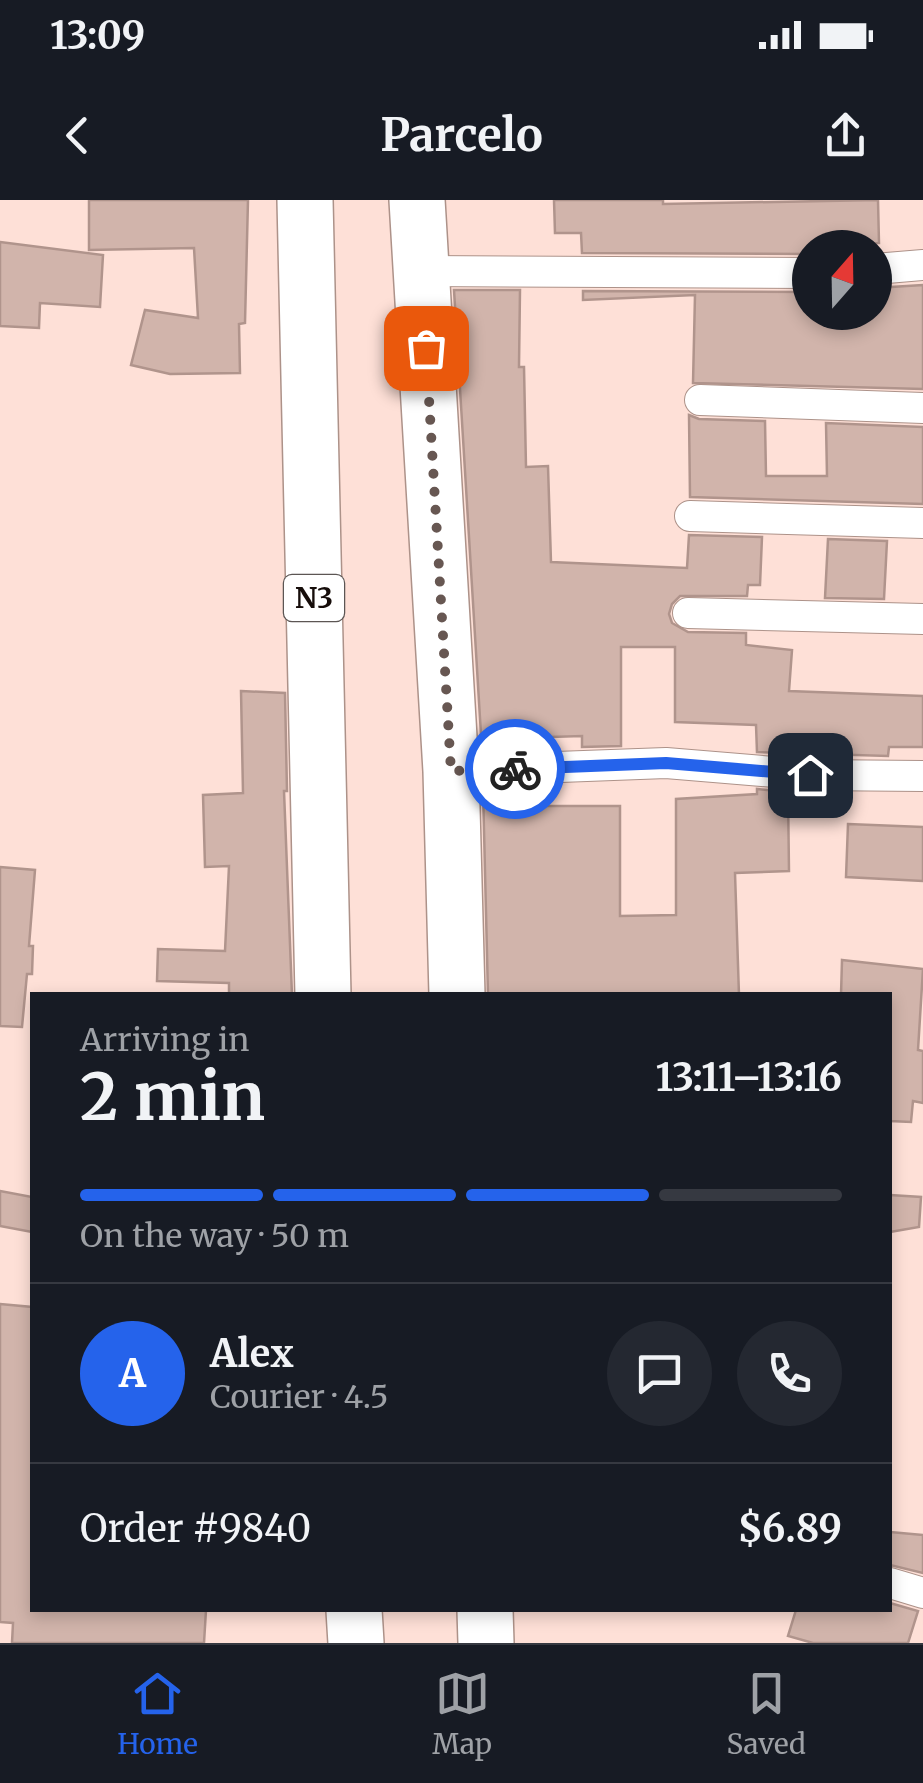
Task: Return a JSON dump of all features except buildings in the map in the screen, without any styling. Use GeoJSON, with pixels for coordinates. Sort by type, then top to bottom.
{"type":"FeatureCollection","features":[{"type":"Feature","properties":{"kind":"highway","name":"N3"},"geometry":{"type":"LineString","coordinates":[[305,200],[324,992]]}},
{"type":"Feature","properties":{"kind":"highway"},"geometry":{"type":"LineString","coordinates":[[417,200],[451,771],[457,992]]}},
{"type":"Feature","properties":{"kind":"highway"},"geometry":{"type":"LineString","coordinates":[[354,1612],[356,1643]]}},
{"type":"Feature","properties":{"kind":"highway"},"geometry":{"type":"LineString","coordinates":[[485,1612],[486,1643]]}},
{"type":"Feature","properties":{"kind":"street"},"geometry":{"type":"LineString","coordinates":[[892,267],[923,265]]}},
{"type":"Feature","properties":{"kind":"street"},"geometry":{"type":"LineString","coordinates":[[422,272],[792,273]]}},
{"type":"Feature","properties":{"kind":"street"},"geometry":{"type":"LineString","coordinates":[[700,400],[923,408]]}},
{"type":"Feature","properties":{"kind":"street"},"geometry":{"type":"LineString","coordinates":[[690,516],[923,523]]}},
{"type":"Feature","properties":{"kind":"street"},"geometry":{"type":"LineString","coordinates":[[688,613],[923,619]]}},
{"type":"Feature","properties":{"kind":"street"},"geometry":{"type":"LineString","coordinates":[[451,771],[666,763],[810,775],[923,776]]}},
{"type":"Feature","properties":{"kind":"street"},"geometry":{"type":"LineString","coordinates":[[892,1584],[923,1593]]}},
{"type":"Feature","properties":{"kind":"way so far"},"geometry":{"type":"LineString","coordinates":[[426,348],[451,771],[515,769]]}},
{"type":"Feature","properties":{"kind":"route"},"geometry":{"type":"LineString","coordinates":[[515,769],[666,763],[810,775]]}}]}
